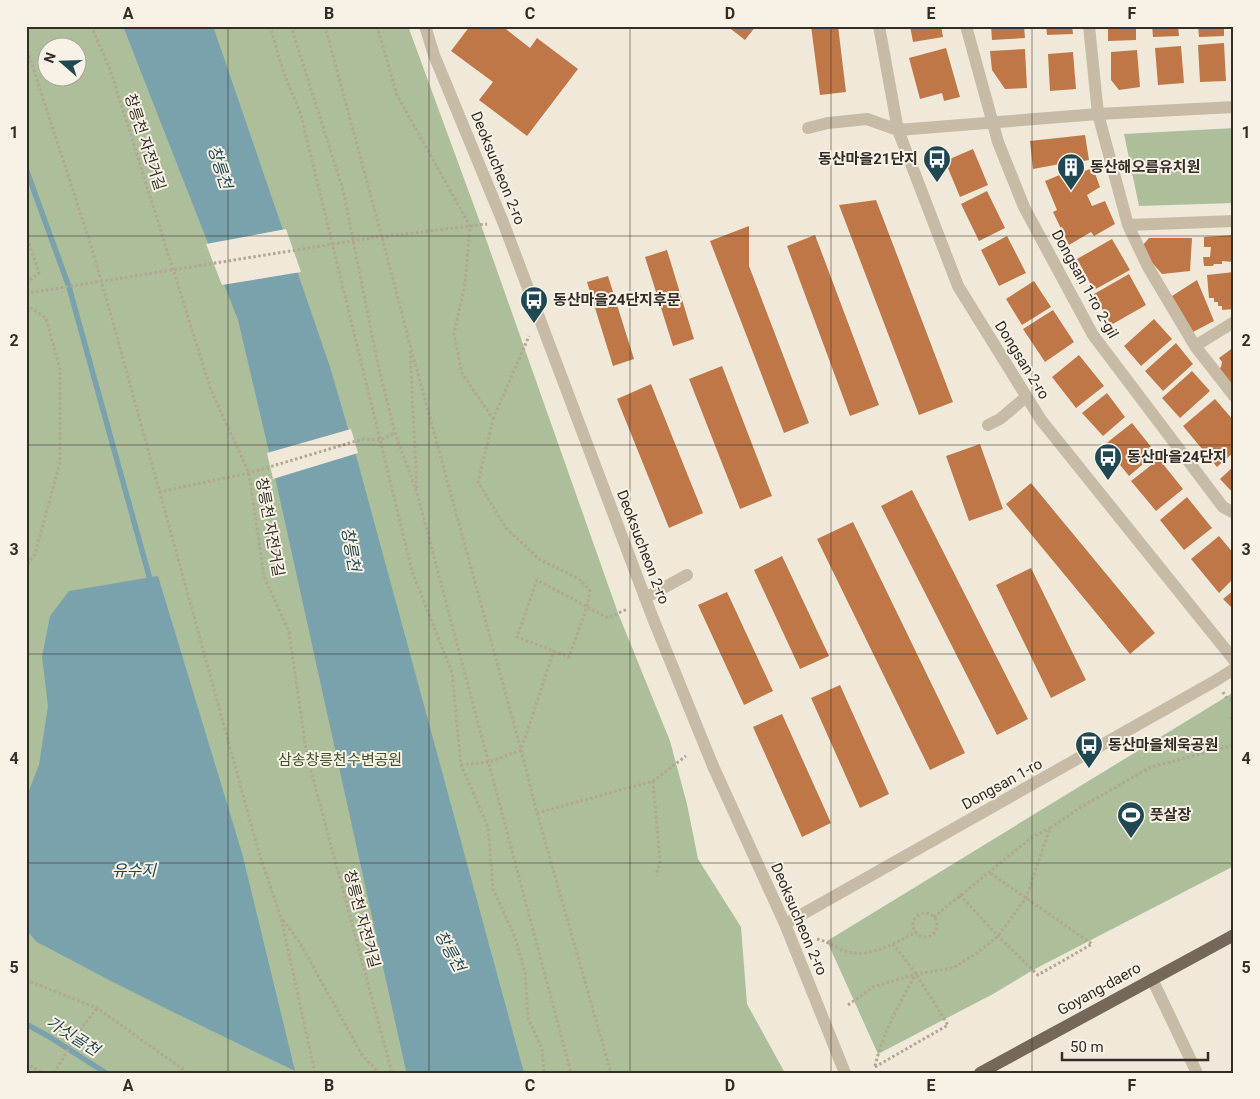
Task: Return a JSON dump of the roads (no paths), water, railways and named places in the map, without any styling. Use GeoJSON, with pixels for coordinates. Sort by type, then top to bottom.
{"type":"FeatureCollection","features":[{"type":"Feature","properties":{"kind":"main road","name":"Goyang-daero"},"geometry":{"type":"LineString","coordinates":[[980,1073],[1234,935]]}},
{"type":"Feature","properties":{"kind":"street","name":"Deoksucheon 2-ro"},"geometry":{"type":"LineString","coordinates":[[425,26],[434,55],[503,222],[645,598],[713,766],[785,924],[846,1073]]}},
{"type":"Feature","properties":{"kind":"street","name":"Dongsan 2-ro"},"geometry":{"type":"LineString","coordinates":[[879,26],[898,130],[958,286],[1040,420],[1234,660]]}},
{"type":"Feature","properties":{"kind":"street","name":"Dongsan 1-ro 2-gil"},"geometry":{"type":"LineString","coordinates":[[966,26],[998,142],[1024,207],[1093,336],[1223,507],[1234,513]]}},
{"type":"Feature","properties":{"kind":"street"},"geometry":{"type":"LineString","coordinates":[[1089,26],[1098,114],[1128,225],[1148,266],[1195,346],[1234,396]]}},
{"type":"Feature","properties":{"kind":"street"},"geometry":{"type":"LineString","coordinates":[[808,128],[828,123],[867,119],[898,130],[1098,114],[1234,107]]}},
{"type":"Feature","properties":{"kind":"street"},"geometry":{"type":"LineString","coordinates":[[1128,225],[1234,221]]}},
{"type":"Feature","properties":{"kind":"street"},"geometry":{"type":"LineString","coordinates":[[1195,346],[1234,322]]}},
{"type":"Feature","properties":{"kind":"street"},"geometry":{"type":"LineString","coordinates":[[988,425],[1000,419],[1026,397]]}},
{"type":"Feature","properties":{"kind":"street"},"geometry":{"type":"LineString","coordinates":[[645,598],[687,575]]}},
{"type":"Feature","properties":{"kind":"street","name":"Dongsan 1-ro"},"geometry":{"type":"LineString","coordinates":[[785,924],[1019,793],[1234,669]]}},
{"type":"Feature","properties":{"kind":"street"},"geometry":{"type":"LineString","coordinates":[[1152,979],[1197,1073]]}},
{"type":"Feature","properties":{"kind":"water","name":"창릉천"},"geometry":{"type":"Polygon","coordinates":[[[123,26],[213,26],[330,367],[357,459],[524,1073],[407,1073],[406,1071],[277,486],[238,320],[123,26]]]}},
{"type":"Feature","properties":{"kind":"water","name":"유수지"},"geometry":{"type":"Polygon","coordinates":[[[158,576],[242,853],[295,1071],[109,980],[37,942],[26,930],[26,798],[39,765],[48,706],[42,657],[50,616],[69,591],[158,576]]]}},
{"type":"Feature","properties":{"kind":"waterway"},"geometry":{"type":"LineString","coordinates":[[26,169],[69,287],[151,583]]}},
{"type":"Feature","properties":{"kind":"waterway","name":"가싯골천"},"geometry":{"type":"LineString","coordinates":[[26,1024],[106,1073]]}},
{"type":"Feature","properties":{"kind":"place","name":"동산마을21단지"},"geometry":{"type":"Point","coordinates":[937,183]}},
{"type":"Feature","properties":{"kind":"place","name":"동산해오름유치원"},"geometry":{"type":"Point","coordinates":[1071,191]}},
{"type":"Feature","properties":{"kind":"place","name":"동산마을24단지후문"},"geometry":{"type":"Point","coordinates":[534,324]}},
{"type":"Feature","properties":{"kind":"place","name":"동산마을24단지"},"geometry":{"type":"Point","coordinates":[1108,481]}},
{"type":"Feature","properties":{"kind":"place","name":"동산마을체욱공원"},"geometry":{"type":"Point","coordinates":[1089,769]}},
{"type":"Feature","properties":{"kind":"place","name":"풋살장"},"geometry":{"type":"Point","coordinates":[1131,839]}},
{"type":"Feature","properties":{"kind":"park label","name":"삼송창릉천수변공원"},"geometry":{"type":"Point","coordinates":[340,760]}}]}
